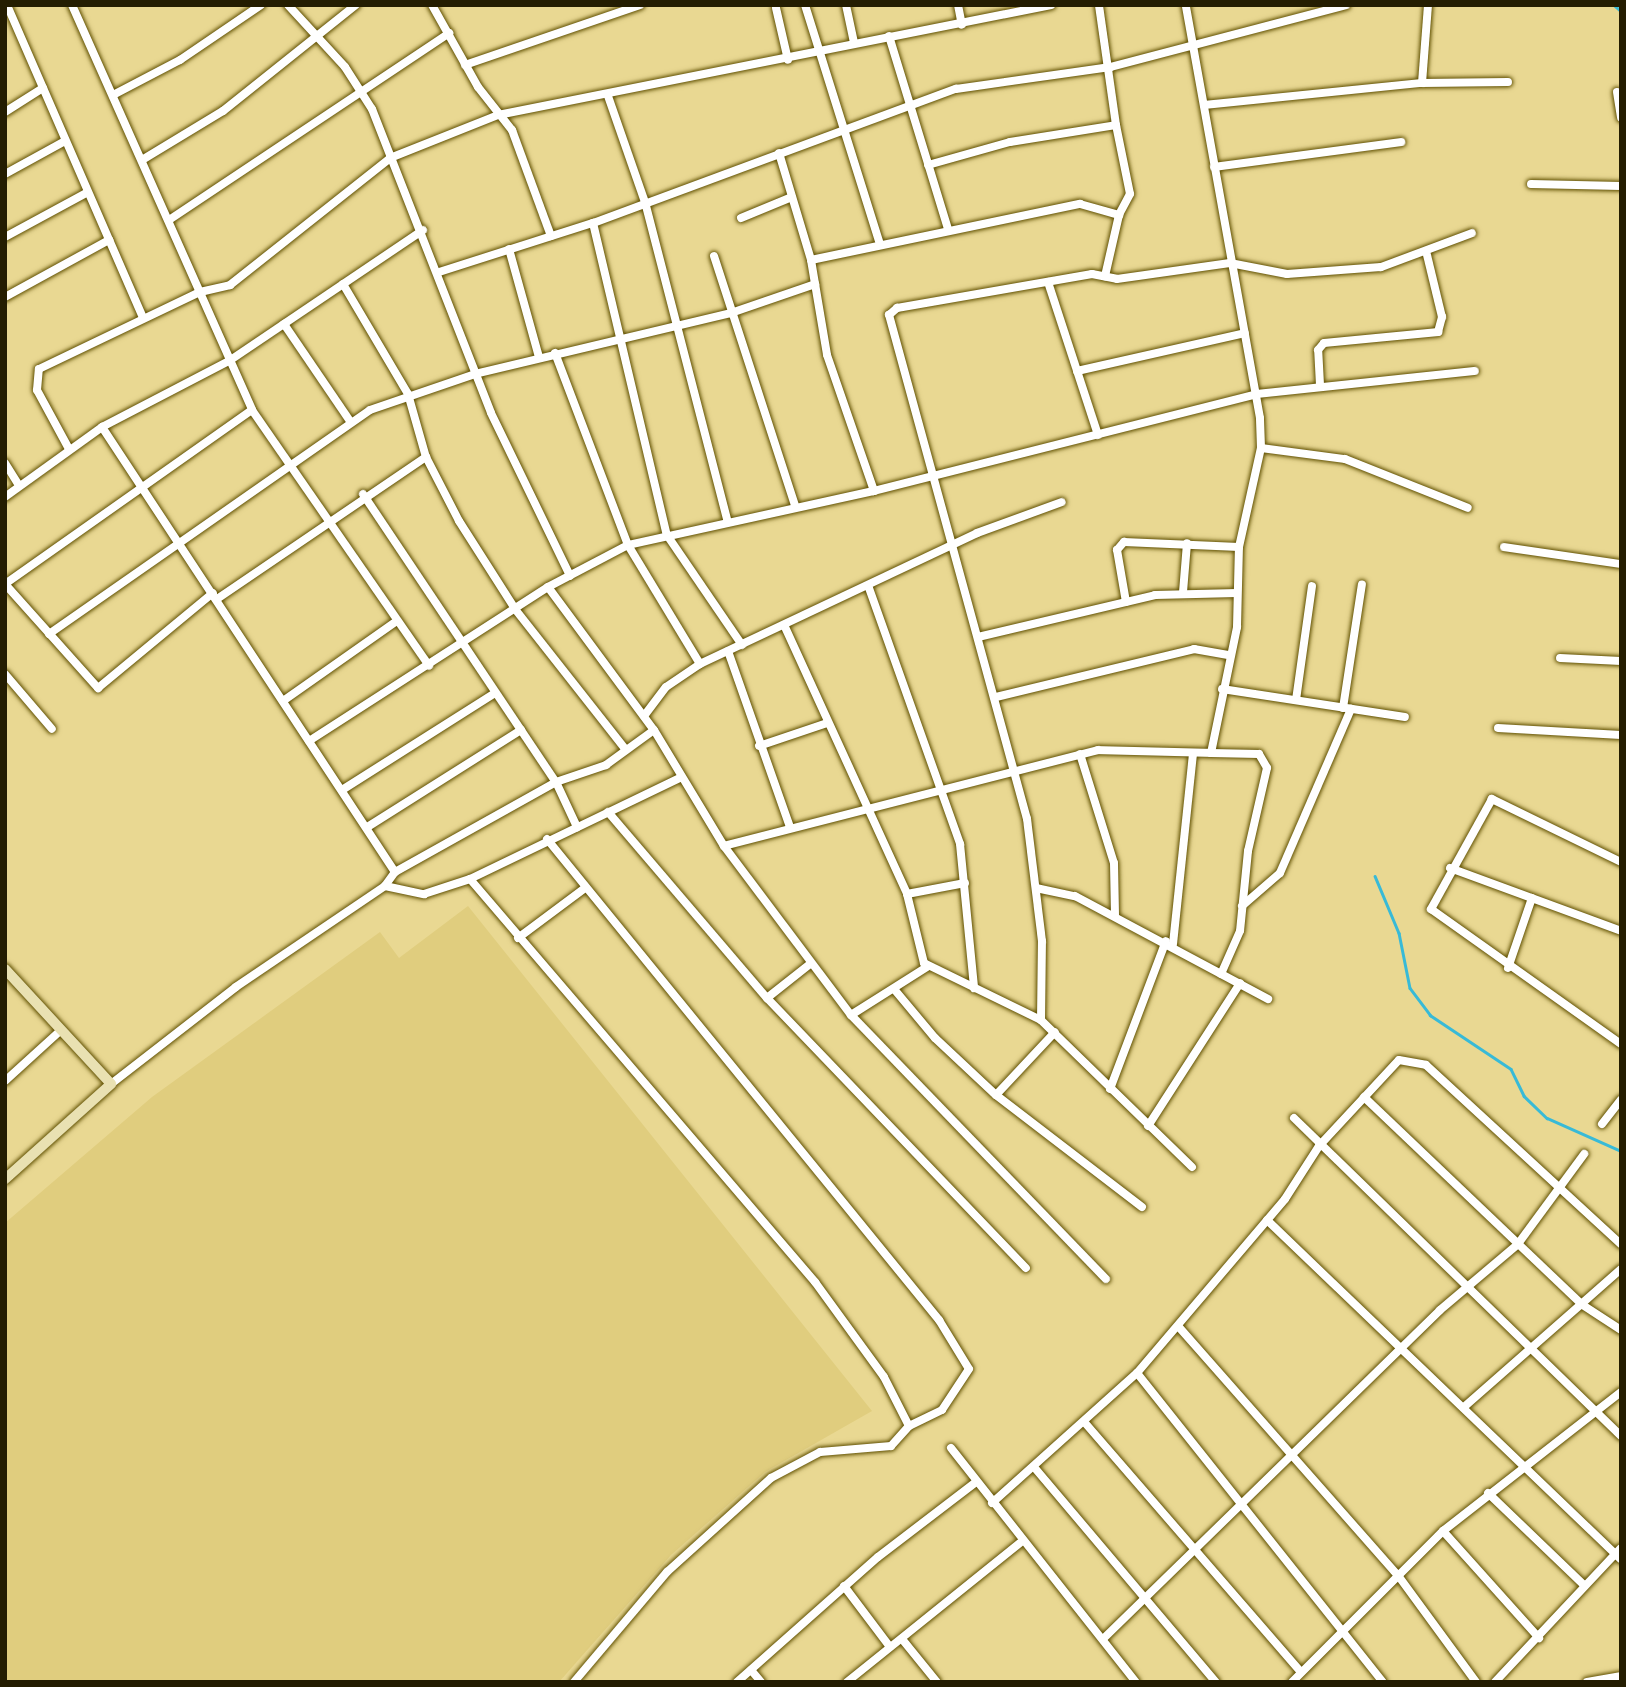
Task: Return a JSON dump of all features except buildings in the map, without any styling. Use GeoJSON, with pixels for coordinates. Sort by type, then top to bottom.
{"type":"FeatureCollection","features":[{"type":"Feature","properties":{"kind":"street"},"geometry":{"type":"LineString","coordinates":[[7,5],[143,318]]}},
{"type":"Feature","properties":{"kind":"street"},"geometry":{"type":"LineString","coordinates":[[72,5],[253,410],[429,666]]}},
{"type":"Feature","properties":{"kind":"street"},"geometry":{"type":"LineString","coordinates":[[113,94],[180,60],[261,5]]}},
{"type":"Feature","properties":{"kind":"street"},"geometry":{"type":"LineString","coordinates":[[288,5],[364,94],[439,272],[475,374],[570,576]]}},
{"type":"Feature","properties":{"kind":"street"},"geometry":{"type":"LineString","coordinates":[[142,160],[223,111],[356,5]]}},
{"type":"Feature","properties":{"kind":"street"},"geometry":{"type":"LineString","coordinates":[[432,5],[465,65],[498,115],[512,130],[551,236]]}},
{"type":"Feature","properties":{"kind":"street"},"geometry":{"type":"LineString","coordinates":[[465,65],[640,5]]}},
{"type":"Feature","properties":{"kind":"street"},"geometry":{"type":"LineString","coordinates":[[805,5],[880,244]]}},
{"type":"Feature","properties":{"kind":"street"},"geometry":{"type":"LineString","coordinates":[[846,5],[854,42]]}},
{"type":"Feature","properties":{"kind":"street"},"geometry":{"type":"LineString","coordinates":[[958,5],[962,24]]}},
{"type":"Feature","properties":{"kind":"street"},"geometry":{"type":"LineString","coordinates":[[69,449],[37,390],[39,369],[200,292],[230,285],[390,158],[498,115],[821,54],[854,42],[962,24],[1051,5]]}},
{"type":"Feature","properties":{"kind":"street"},"geometry":{"type":"LineString","coordinates":[[1099,5],[1111,67],[1116,125],[1130,194],[1119,215],[1105,276]]}},
{"type":"Feature","properties":{"kind":"street"},"geometry":{"type":"LineString","coordinates":[[1186,5],[1195,43],[1230,262],[1256,394],[1261,448],[1239,547],[1237,593],[1211,754]]}},
{"type":"Feature","properties":{"kind":"street"},"geometry":{"type":"LineString","coordinates":[[439,272],[593,223],[956,89],[1111,67],[1346,5]]}},
{"type":"Feature","properties":{"kind":"street"},"geometry":{"type":"LineString","coordinates":[[1422,83],[1428,5]]}},
{"type":"Feature","properties":{"kind":"street"},"geometry":{"type":"LineString","coordinates":[[776,8],[788,60]]}},
{"type":"Feature","properties":{"kind":"street"},"geometry":{"type":"LineString","coordinates":[[169,220],[364,94],[449,33]]}},
{"type":"Feature","properties":{"kind":"street"},"geometry":{"type":"LineString","coordinates":[[889,36],[948,229]]}},
{"type":"Feature","properties":{"kind":"street"},"geometry":{"type":"LineString","coordinates":[[1204,105],[1422,83],[1508,82]]}},
{"type":"Feature","properties":{"kind":"street"},"geometry":{"type":"LineString","coordinates":[[5,112],[43,88]]}},
{"type":"Feature","properties":{"kind":"street"},"geometry":{"type":"LineString","coordinates":[[1617,92],[1621,118]]}},
{"type":"Feature","properties":{"kind":"street"},"geometry":{"type":"LineString","coordinates":[[608,96],[645,202],[727,520]]}},
{"type":"Feature","properties":{"kind":"street"},"geometry":{"type":"LineString","coordinates":[[928,165],[1010,142],[1116,125]]}},
{"type":"Feature","properties":{"kind":"street"},"geometry":{"type":"LineString","coordinates":[[5,174],[65,141]]}},
{"type":"Feature","properties":{"kind":"street"},"geometry":{"type":"LineString","coordinates":[[1214,167],[1401,142]]}},
{"type":"Feature","properties":{"kind":"street"},"geometry":{"type":"LineString","coordinates":[[779,153],[811,260],[827,355],[874,491]]}},
{"type":"Feature","properties":{"kind":"street"},"geometry":{"type":"LineString","coordinates":[[1531,184],[1621,186]]}},
{"type":"Feature","properties":{"kind":"street"},"geometry":{"type":"LineString","coordinates":[[5,237],[88,191]]}},
{"type":"Feature","properties":{"kind":"street"},"geometry":{"type":"LineString","coordinates":[[741,218],[792,197]]}},
{"type":"Feature","properties":{"kind":"street"},"geometry":{"type":"LineString","coordinates":[[811,260],[948,229],[1080,204],[1119,215]]}},
{"type":"Feature","properties":{"kind":"street"},"geometry":{"type":"LineString","coordinates":[[593,223],[667,535],[742,645]]}},
{"type":"Feature","properties":{"kind":"street"},"geometry":{"type":"LineString","coordinates":[[5,496],[102,427],[229,361],[422,230]]}},
{"type":"Feature","properties":{"kind":"street"},"geometry":{"type":"LineString","coordinates":[[1041,1020],[1036,888],[1016,771],[954,544],[932,476],[892,310],[1048,282],[1230,262],[1273,273],[1316,272],[1427,255],[1472,233]]}},
{"type":"Feature","properties":{"kind":"street"},"geometry":{"type":"LineString","coordinates":[[5,297],[109,240]]}},
{"type":"Feature","properties":{"kind":"street"},"geometry":{"type":"LineString","coordinates":[[509,249],[539,357]]}},
{"type":"Feature","properties":{"kind":"street"},"geometry":{"type":"LineString","coordinates":[[1320,385],[1318,350],[1324,343],[1438,332],[1441,317],[1427,255]]}},
{"type":"Feature","properties":{"kind":"street"},"geometry":{"type":"LineString","coordinates":[[714,256],[795,505]]}},
{"type":"Feature","properties":{"kind":"street"},"geometry":{"type":"LineString","coordinates":[[1048,282],[1098,435]]}},
{"type":"Feature","properties":{"kind":"street"},"geometry":{"type":"LineString","coordinates":[[342,284],[408,394],[426,457],[515,609],[625,749]]}},
{"type":"Feature","properties":{"kind":"street"},"geometry":{"type":"LineString","coordinates":[[49,634],[350,421],[408,394],[539,357],[731,313],[815,284]]}},
{"type":"Feature","properties":{"kind":"street"},"geometry":{"type":"LineString","coordinates":[[284,324],[350,421]]}},
{"type":"Feature","properties":{"kind":"street"},"geometry":{"type":"LineString","coordinates":[[1077,371],[1245,333]]}},
{"type":"Feature","properties":{"kind":"street"},"geometry":{"type":"LineString","coordinates":[[555,353],[628,545],[701,664]]}},
{"type":"Feature","properties":{"kind":"street"},"geometry":{"type":"LineString","coordinates":[[309,741],[548,587],[628,545],[795,505],[874,491],[1256,394],[1320,385],[1475,371]]}},
{"type":"Feature","properties":{"kind":"street"},"geometry":{"type":"LineString","coordinates":[[253,410],[5,584],[102,688],[215,596],[363,495],[426,457]]}},
{"type":"Feature","properties":{"kind":"street"},"geometry":{"type":"LineString","coordinates":[[102,427],[309,741],[369,826],[395,872]]}},
{"type":"Feature","properties":{"kind":"street"},"geometry":{"type":"LineString","coordinates":[[1261,448],[1345,459],[1468,509]]}},
{"type":"Feature","properties":{"kind":"street"},"geometry":{"type":"LineString","coordinates":[[5,463],[19,485]]}},
{"type":"Feature","properties":{"kind":"street"},"geometry":{"type":"LineString","coordinates":[[363,495],[461,645],[556,782],[577,827]]}},
{"type":"Feature","properties":{"kind":"street"},"geometry":{"type":"LineString","coordinates":[[645,716],[666,687],[701,664],[869,588],[954,544],[1062,502]]}},
{"type":"Feature","properties":{"kind":"street"},"geometry":{"type":"LineString","coordinates":[[1126,601],[1119,546],[1136,539],[1239,547]]}},
{"type":"Feature","properties":{"kind":"street"},"geometry":{"type":"LineString","coordinates":[[1183,592],[1187,543]]}},
{"type":"Feature","properties":{"kind":"street"},"geometry":{"type":"LineString","coordinates":[[1504,547],[1621,564]]}},
{"type":"Feature","properties":{"kind":"street"},"geometry":{"type":"LineString","coordinates":[[1242,906],[1280,873],[1347,709],[1362,584]]}},
{"type":"Feature","properties":{"kind":"street"},"geometry":{"type":"LineString","coordinates":[[1296,700],[1312,586]]}},
{"type":"Feature","properties":{"kind":"street"},"geometry":{"type":"LineString","coordinates":[[548,587],[645,716],[680,778],[724,846],[810,964],[851,1015],[1106,1279]]}},
{"type":"Feature","properties":{"kind":"street"},"geometry":{"type":"LineString","coordinates":[[869,588],[960,844],[974,988]]}},
{"type":"Feature","properties":{"kind":"street"},"geometry":{"type":"LineString","coordinates":[[978,637],[1126,601],[1183,592],[1237,593]]}},
{"type":"Feature","properties":{"kind":"street"},"geometry":{"type":"LineString","coordinates":[[283,701],[397,621]]}},
{"type":"Feature","properties":{"kind":"street"},"geometry":{"type":"LineString","coordinates":[[785,627],[907,894],[927,967]]}},
{"type":"Feature","properties":{"kind":"street"},"geometry":{"type":"LineString","coordinates":[[996,697],[1194,649],[1228,655]]}},
{"type":"Feature","properties":{"kind":"street"},"geometry":{"type":"LineString","coordinates":[[728,651],[759,746],[790,827]]}},
{"type":"Feature","properties":{"kind":"street"},"geometry":{"type":"LineString","coordinates":[[1560,658],[1621,661]]}},
{"type":"Feature","properties":{"kind":"street"},"geometry":{"type":"LineString","coordinates":[[5,674],[52,729]]}},
{"type":"Feature","properties":{"kind":"street"},"geometry":{"type":"LineString","coordinates":[[1222,689],[1405,717]]}},
{"type":"Feature","properties":{"kind":"street"},"geometry":{"type":"LineString","coordinates":[[342,790],[495,693]]}},
{"type":"Feature","properties":{"kind":"street"},"geometry":{"type":"LineString","coordinates":[[759,746],[827,723]]}},
{"type":"Feature","properties":{"kind":"street"},"geometry":{"type":"LineString","coordinates":[[1497,728],[1621,735]]}},
{"type":"Feature","properties":{"kind":"street"},"geometry":{"type":"LineString","coordinates":[[369,826],[521,730]]}},
{"type":"Feature","properties":{"kind":"street"},"geometry":{"type":"LineString","coordinates":[[5,1179],[111,1084],[236,987],[385,886],[395,872],[556,782],[606,765],[654,730]]}},
{"type":"Feature","properties":{"kind":"street"},"geometry":{"type":"LineString","coordinates":[[1080,754],[1114,863],[1115,916]]}},
{"type":"Feature","properties":{"kind":"street"},"geometry":{"type":"LineString","coordinates":[[724,846],[865,805],[1080,754],[1211,754],[1265,759],[1237,944],[1221,974]]}},
{"type":"Feature","properties":{"kind":"street"},"geometry":{"type":"LineString","coordinates":[[1110,1089],[1169,943],[1193,754]]}},
{"type":"Feature","properties":{"kind":"street"},"geometry":{"type":"LineString","coordinates":[[385,886],[424,894],[470,879],[547,839],[680,778]]}},
{"type":"Feature","properties":{"kind":"street"},"geometry":{"type":"LineString","coordinates":[[1621,862],[1492,799],[1450,868],[1433,914],[1621,1044]]}},
{"type":"Feature","properties":{"kind":"street"},"geometry":{"type":"LineString","coordinates":[[608,812],[767,998],[1026,1268]]}},
{"type":"Feature","properties":{"kind":"street"},"geometry":{"type":"LineString","coordinates":[[547,839],[961,1350],[969,1369],[957,1393],[942,1410],[909,1426],[880,1451],[820,1452],[771,1478],[667,1572],[574,1682]]}},
{"type":"Feature","properties":{"kind":"street"},"geometry":{"type":"LineString","coordinates":[[1450,868],[1621,930]]}},
{"type":"Feature","properties":{"kind":"street"},"geometry":{"type":"LineString","coordinates":[[470,879],[816,1282],[884,1377],[909,1426]]}},
{"type":"Feature","properties":{"kind":"street"},"geometry":{"type":"LineString","coordinates":[[907,894],[965,883]]}},
{"type":"Feature","properties":{"kind":"street"},"geometry":{"type":"LineString","coordinates":[[518,938],[585,888]]}},
{"type":"Feature","properties":{"kind":"street"},"geometry":{"type":"LineString","coordinates":[[1036,888],[1070,894],[1169,943],[1268,999]]}},
{"type":"Feature","properties":{"kind":"street"},"geometry":{"type":"LineString","coordinates":[[1508,968],[1532,898]]}},
{"type":"Feature","properties":{"kind":"street"},"geometry":{"type":"LineString","coordinates":[[767,998],[810,964]]}},
{"type":"Feature","properties":{"kind":"street"},"geometry":{"type":"LineString","coordinates":[[927,967],[1041,1020],[1192,1167]]}},
{"type":"Feature","properties":{"kind":"street"},"geometry":{"type":"LineString","coordinates":[[851,1015],[927,967]]}},
{"type":"Feature","properties":{"kind":"street"},"geometry":{"type":"LineString","coordinates":[[6,971],[111,1084]]}},
{"type":"Feature","properties":{"kind":"street"},"geometry":{"type":"LineString","coordinates":[[1148,1126],[1240,983]]}},
{"type":"Feature","properties":{"kind":"street"},"geometry":{"type":"LineString","coordinates":[[894,989],[935,1038],[996,1095],[1142,1207]]}},
{"type":"Feature","properties":{"kind":"street"},"geometry":{"type":"LineString","coordinates":[[5,1082],[61,1030]]}},
{"type":"Feature","properties":{"kind":"street"},"geometry":{"type":"LineString","coordinates":[[996,1095],[1055,1032]]}},
{"type":"Feature","properties":{"kind":"street"},"geometry":{"type":"LineString","coordinates":[[992,1503],[1086,1424],[1137,1373],[1267,1220],[1319,1146],[1391,1066],[1417,1060],[1488,1118],[1621,1244]]}},
{"type":"Feature","properties":{"kind":"street"},"geometry":{"type":"LineString","coordinates":[[1364,1097],[1581,1304],[1621,1330]]}},
{"type":"Feature","properties":{"kind":"street"},"geometry":{"type":"LineString","coordinates":[[1602,1124],[1621,1100]]}},
{"type":"Feature","properties":{"kind":"street"},"geometry":{"type":"LineString","coordinates":[[1294,1118],[1319,1146],[1598,1411],[1621,1436]]}},
{"type":"Feature","properties":{"kind":"street"},"geometry":{"type":"LineString","coordinates":[[1103,1639],[1244,1507],[1402,1347],[1518,1244],[1584,1154]]}},
{"type":"Feature","properties":{"kind":"street"},"geometry":{"type":"LineString","coordinates":[[1267,1220],[1619,1553],[1584,1585],[1539,1638],[1495,1682]]}},
{"type":"Feature","properties":{"kind":"street"},"geometry":{"type":"LineString","coordinates":[[1464,1407],[1621,1269]]}},
{"type":"Feature","properties":{"kind":"street"},"geometry":{"type":"LineString","coordinates":[[1178,1326],[1397,1574],[1476,1682]]}},
{"type":"Feature","properties":{"kind":"street"},"geometry":{"type":"LineString","coordinates":[[1137,1373],[1383,1682]]}},
{"type":"Feature","properties":{"kind":"street"},"geometry":{"type":"LineString","coordinates":[[1292,1682],[1342,1628],[1443,1531],[1523,1465],[1621,1392]]}},
{"type":"Feature","properties":{"kind":"street"},"geometry":{"type":"LineString","coordinates":[[1086,1424],[1301,1672]]}},
{"type":"Feature","properties":{"kind":"street"},"geometry":{"type":"LineString","coordinates":[[951,1448],[1020,1543],[1103,1639],[1136,1682]]}},
{"type":"Feature","properties":{"kind":"street"},"geometry":{"type":"LineString","coordinates":[[1034,1467],[1216,1682]]}},
{"type":"Feature","properties":{"kind":"street"},"geometry":{"type":"LineString","coordinates":[[737,1682],[844,1586],[976,1482]]}},
{"type":"Feature","properties":{"kind":"street"},"geometry":{"type":"LineString","coordinates":[[1488,1493],[1584,1585]]}},
{"type":"Feature","properties":{"kind":"street"},"geometry":{"type":"LineString","coordinates":[[1443,1531],[1539,1638]]}},
{"type":"Feature","properties":{"kind":"street"},"geometry":{"type":"LineString","coordinates":[[847,1682],[1020,1543]]}},
{"type":"Feature","properties":{"kind":"street"},"geometry":{"type":"LineString","coordinates":[[844,1586],[890,1647]]}},
{"type":"Feature","properties":{"kind":"street"},"geometry":{"type":"LineString","coordinates":[[902,1639],[937,1682]]}},
{"type":"Feature","properties":{"kind":"street"},"geometry":{"type":"LineString","coordinates":[[751,1670],[761,1682]]}},
{"type":"Feature","properties":{"kind":"street"},"geometry":{"type":"LineString","coordinates":[[1587,1682],[1621,1676]]}},
{"type":"Feature","properties":{"kind":"shaded area"},"geometry":{"type":"Polygon","coordinates":[[[468,906],[872,1411],[765,1472],[671,1555],[559,1682],[5,1682],[5,1223],[152,1097],[380,932],[399,958],[468,906]]]}},
{"type":"Feature","properties":{"kind":"waterway"},"geometry":{"type":"LineString","coordinates":[[1614,5],[1621,11]]}},
{"type":"Feature","properties":{"kind":"waterway"},"geometry":{"type":"LineString","coordinates":[[1375,876],[1399,933],[1410,988],[1430,1015],[1511,1069],[1524,1096],[1547,1118],[1621,1151]]}}]}
